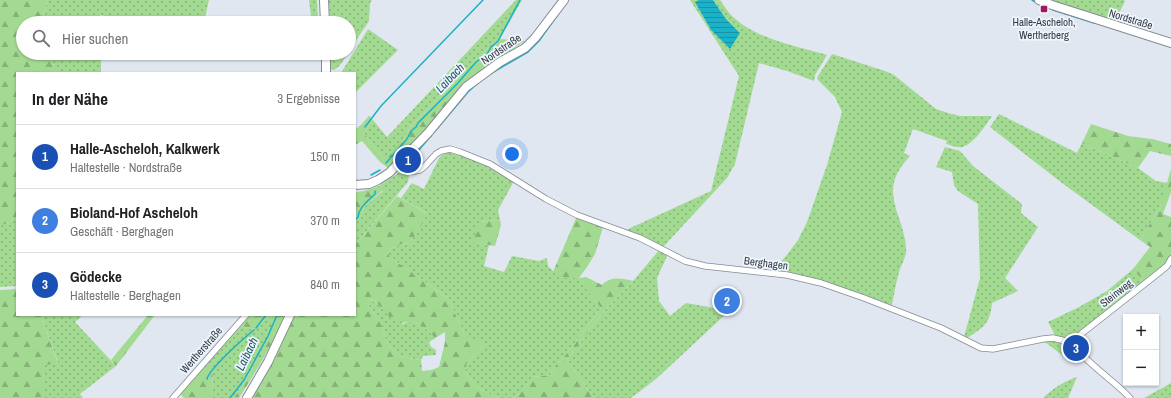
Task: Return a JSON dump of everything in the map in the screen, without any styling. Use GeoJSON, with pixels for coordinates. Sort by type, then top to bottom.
{"type":"FeatureCollection","features":[{"type":"Feature","properties":{"kind":"street"},"geometry":{"type":"LineString","coordinates":[[324,0],[325,16]]}},
{"type":"Feature","properties":{"kind":"street","name":"Nordstraße"},"geometry":{"type":"LineString","coordinates":[[356,185],[369,184],[389,173],[428,133],[466,87],[496,65],[525,48],[535,38],[564,0]]}},
{"type":"Feature","properties":{"kind":"street","name":"Nordstraße"},"geometry":{"type":"LineString","coordinates":[[1039,0],[1052,6],[1171,43]]}},
{"type":"Feature","properties":{"kind":"street"},"geometry":{"type":"LineString","coordinates":[[326,60],[326,72]]}},
{"type":"Feature","properties":{"kind":"street","name":"Berghagen"},"geometry":{"type":"LineString","coordinates":[[399,164],[408,170],[415,171],[420,170],[441,151],[450,149],[460,152],[490,164],[546,200],[577,215],[640,238],[685,261],[705,266],[787,275],[820,283],[864,298],[941,328],[981,348],[993,349],[1053,338],[1074,343]]}},
{"type":"Feature","properties":{"kind":"street","name":"Steinweg"},"geometry":{"type":"LineString","coordinates":[[1074,343],[1081,334],[1156,275],[1171,259]]}},
{"type":"Feature","properties":{"kind":"street","name":"Wertherstraße"},"geometry":{"type":"LineString","coordinates":[[173,398],[245,316]]}},
{"type":"Feature","properties":{"kind":"street"},"geometry":{"type":"LineString","coordinates":[[247,398],[268,362],[290,316]]}},
{"type":"Feature","properties":{"kind":"street"},"geometry":{"type":"LineString","coordinates":[[1074,343],[1083,356],[1121,388],[1130,398]]}},
{"type":"Feature","properties":{"kind":"green space"},"geometry":{"type":"Polygon","coordinates":[[[0,0],[48,0],[43,16],[16,16],[16,60],[52,60],[55,72],[16,72],[16,219],[0,226],[0,0]]]}},
{"type":"Feature","properties":{"kind":"green space"},"geometry":{"type":"Polygon","coordinates":[[[48,0],[209,0],[205,16],[43,15],[48,0]]]}},
{"type":"Feature","properties":{"kind":"green space"},"geometry":{"type":"Polygon","coordinates":[[[309,0],[317,0],[318,16],[311,16],[309,0]]]}},
{"type":"Feature","properties":{"kind":"green space"},"geometry":{"type":"Polygon","coordinates":[[[329,0],[372,0],[370,3],[369,21],[356,40],[356,16],[330,16],[329,0]]]}},
{"type":"Feature","properties":{"kind":"green space"},"geometry":{"type":"Polygon","coordinates":[[[516,0],[522,0],[500,39],[492,44],[410,127],[399,147],[387,159],[378,152],[364,134],[373,120],[387,137],[516,0]]]}},
{"type":"Feature","properties":{"kind":"green space"},"geometry":{"type":"Polygon","coordinates":[[[690,0],[699,0],[696,3],[711,30],[729,48],[740,33],[726,19],[713,0],[720,0],[731,15],[752,30],[764,36],[789,45],[827,55],[815,75],[814,81],[759,63],[735,164],[727,178],[663,247],[626,230],[711,191],[739,76],[690,0]]]}},
{"type":"Feature","properties":{"kind":"green space"},"geometry":{"type":"Polygon","coordinates":[[[1054,0],[1125,1],[1115,22],[1053,2],[1054,0]]]}},
{"type":"Feature","properties":{"kind":"green space"},"geometry":{"type":"Polygon","coordinates":[[[368,29],[398,50],[356,92],[356,72],[342,72],[349,60],[356,60],[356,49],[368,29]]]}},
{"type":"Feature","properties":{"kind":"green space"},"geometry":{"type":"Polygon","coordinates":[[[500,39],[525,41],[493,61],[464,85],[416,140],[388,168],[380,162],[362,141],[356,144],[356,127],[358,128],[369,116],[373,120],[364,134],[378,152],[387,158],[399,147],[410,127],[492,44],[500,39]]]}},
{"type":"Feature","properties":{"kind":"green space"},"geometry":{"type":"Polygon","coordinates":[[[832,54],[894,75],[936,109],[960,116],[992,116],[975,139],[962,147],[946,144],[947,141],[913,129],[904,153],[910,156],[897,173],[893,188],[895,205],[905,239],[906,252],[899,272],[892,305],[772,272],[798,240],[807,222],[827,165],[842,112],[835,97],[817,79],[832,54]]]}},
{"type":"Feature","properties":{"kind":"green space"},"geometry":{"type":"Polygon","coordinates":[[[52,60],[101,60],[101,72],[55,72],[52,60]]]}},
{"type":"Feature","properties":{"kind":"green space"},"geometry":{"type":"Polygon","coordinates":[[[331,60],[343,60],[335,69],[331,69],[331,60]]]}},
{"type":"Feature","properties":{"kind":"green space"},"geometry":{"type":"Polygon","coordinates":[[[999,114],[1077,153],[1082,143],[1138,168],[1156,181],[1168,183],[1160,207],[1140,240],[1062,183],[990,127],[999,114]]]}},
{"type":"Feature","properties":{"kind":"green space"},"geometry":{"type":"Polygon","coordinates":[[[1091,124],[1128,136],[1152,139],[1171,144],[1171,156],[1150,151],[1138,168],[1082,143],[1091,124]]]}},
{"type":"Feature","properties":{"kind":"green space"},"geometry":{"type":"Polygon","coordinates":[[[945,147],[960,151],[973,166],[1022,204],[1021,213],[1038,227],[1005,278],[1018,291],[992,303],[985,325],[966,339],[964,337],[980,278],[978,204],[958,191],[954,185],[952,172],[936,167],[945,147]]]}},
{"type":"Feature","properties":{"kind":"green space"},"geometry":{"type":"Polygon","coordinates":[[[449,152],[474,160],[514,181],[498,210],[500,220],[480,222],[473,242],[489,245],[484,266],[504,272],[512,256],[539,261],[547,258],[548,266],[560,278],[578,278],[601,308],[564,357],[556,365],[550,375],[533,377],[522,391],[512,398],[494,397],[476,386],[465,371],[467,363],[483,346],[466,338],[448,298],[390,257],[388,253],[389,250],[400,244],[410,243],[427,213],[401,198],[412,183],[424,189],[439,158],[449,152]]]}},
{"type":"Feature","properties":{"kind":"green space"},"geometry":{"type":"Polygon","coordinates":[[[1171,169],[1171,192],[1163,214],[1171,217],[1171,256],[1164,265],[1144,282],[1133,269],[1150,247],[1140,240],[1160,207],[1171,169]]]}},
{"type":"Feature","properties":{"kind":"green space"},"geometry":{"type":"Polygon","coordinates":[[[401,171],[406,172],[409,175],[408,182],[356,244],[356,221],[361,218],[364,207],[383,191],[379,186],[401,171]]]}},
{"type":"Feature","properties":{"kind":"green space"},"geometry":{"type":"Polygon","coordinates":[[[379,186],[383,190],[364,207],[361,218],[356,221],[356,192],[379,186]]]}},
{"type":"Feature","properties":{"kind":"green space"},"geometry":{"type":"Polygon","coordinates":[[[397,196],[428,214],[410,243],[400,244],[389,250],[388,253],[390,257],[448,298],[466,338],[480,340],[483,346],[467,363],[465,371],[476,386],[494,397],[500,398],[252,398],[273,362],[294,316],[356,316],[356,244],[397,196]],[[371,299],[368,301],[368,304],[381,323],[386,340],[392,349],[402,357],[421,360],[422,371],[439,367],[445,342],[445,332],[435,338],[427,330],[413,322],[402,323],[393,320],[378,304],[371,299]]]}},
{"type":"Feature","properties":{"kind":"green space"},"geometry":{"type":"Polygon","coordinates":[[[577,216],[603,227],[595,254],[579,278],[586,277],[602,285],[612,279],[633,281],[605,310],[567,360],[594,398],[512,398],[522,391],[533,377],[550,375],[556,365],[564,357],[601,308],[578,278],[560,278],[553,272],[577,216]]]}},
{"type":"Feature","properties":{"kind":"green space"},"geometry":{"type":"Polygon","coordinates":[[[16,219],[16,286],[0,287],[0,226],[16,219]]]}},
{"type":"Feature","properties":{"kind":"green space"},"geometry":{"type":"Polygon","coordinates":[[[500,220],[501,225],[495,246],[472,242],[480,222],[500,220]]]}},
{"type":"Feature","properties":{"kind":"green space"},"geometry":{"type":"Polygon","coordinates":[[[660,249],[668,254],[657,278],[659,301],[670,316],[686,303],[726,310],[728,309],[727,313],[656,379],[631,398],[594,398],[567,360],[605,310],[633,281],[660,249]]]}},
{"type":"Feature","properties":{"kind":"green space"},"geometry":{"type":"Polygon","coordinates":[[[1133,269],[1144,282],[1075,335],[1066,338],[1055,335],[1048,322],[1107,291],[1133,269]]]}},
{"type":"Feature","properties":{"kind":"green space"},"geometry":{"type":"Polygon","coordinates":[[[16,289],[16,316],[41,316],[58,364],[43,365],[43,398],[0,398],[0,290],[16,289]]]}},
{"type":"Feature","properties":{"kind":"green space"},"geometry":{"type":"Polygon","coordinates":[[[371,299],[403,324],[413,322],[427,330],[435,338],[429,342],[431,347],[436,350],[436,355],[423,356],[421,360],[402,357],[392,349],[386,340],[381,323],[368,304],[368,301],[371,299]]]}},
{"type":"Feature","properties":{"kind":"green space"},"geometry":{"type":"Polygon","coordinates":[[[41,316],[82,316],[75,322],[116,366],[80,394],[83,398],[43,398],[43,365],[58,363],[41,316]]]}},
{"type":"Feature","properties":{"kind":"green space"},"geometry":{"type":"Polygon","coordinates":[[[147,316],[154,316],[116,366],[111,360],[147,316]]]}},
{"type":"Feature","properties":{"kind":"green space"},"geometry":{"type":"Polygon","coordinates":[[[249,316],[268,316],[255,329],[241,326],[249,316]]]}},
{"type":"Feature","properties":{"kind":"green space"},"geometry":{"type":"Polygon","coordinates":[[[268,316],[273,330],[249,375],[234,398],[211,398],[213,365],[208,362],[241,326],[255,329],[268,316]]]}},
{"type":"Feature","properties":{"kind":"green space"},"geometry":{"type":"Polygon","coordinates":[[[268,316],[285,316],[270,347],[252,378],[239,398],[234,398],[249,375],[272,330],[268,316]]]}},
{"type":"Feature","properties":{"kind":"green space"},"geometry":{"type":"Polygon","coordinates":[[[1052,341],[1061,343],[1070,348],[1080,357],[1080,362],[1070,361],[1045,342],[1052,341]]]}},
{"type":"Feature","properties":{"kind":"green space"},"geometry":{"type":"Polygon","coordinates":[[[208,362],[213,365],[211,398],[184,398],[180,394],[208,362]]]}},
{"type":"Feature","properties":{"kind":"green space"},"geometry":{"type":"Polygon","coordinates":[[[1077,377],[1068,398],[1043,398],[1058,386],[1077,377]]]}},
{"type":"Feature","properties":{"kind":"green space"},"geometry":{"type":"Polygon","coordinates":[[[1171,383],[1171,398],[1144,398],[1171,383]]]}},
{"type":"Feature","properties":{"kind":"water"},"geometry":{"type":"Polygon","coordinates":[[[699,0],[713,0],[726,19],[740,33],[730,49],[711,30],[695,2],[699,0]]]}},
{"type":"Feature","properties":{"kind":"waterway"},"geometry":{"type":"LineString","coordinates":[[365,127],[381,106],[483,0]]}},
{"type":"Feature","properties":{"kind":"waterway","name":"Laibach"},"geometry":{"type":"LineString","coordinates":[[386,163],[407,139],[411,131],[418,123],[457,84],[476,62],[487,54],[491,47],[498,41],[520,0]]}},
{"type":"Feature","properties":{"kind":"waterway"},"geometry":{"type":"LineString","coordinates":[[1032,0],[1042,6]]}},
{"type":"Feature","properties":{"kind":"waterway"},"geometry":{"type":"LineString","coordinates":[[1053,10],[1094,23]]}},
{"type":"Feature","properties":{"kind":"waterway"},"geometry":{"type":"LineString","coordinates":[[490,74],[528,52],[539,41],[559,13]]}},
{"type":"Feature","properties":{"kind":"waterway"},"geometry":{"type":"LineString","coordinates":[[436,130],[468,92],[479,82]]}},
{"type":"Feature","properties":{"kind":"waterway"},"geometry":{"type":"LineString","coordinates":[[411,159],[431,136]]}},
{"type":"Feature","properties":{"kind":"waterway","name":"Laibach"},"geometry":{"type":"LineString","coordinates":[[371,175],[380,170]]}},
{"type":"Feature","properties":{"kind":"waterway","name":"Laibach"},"geometry":{"type":"LineString","coordinates":[[356,219],[362,207],[375,194],[375,191]]}},
{"type":"Feature","properties":{"kind":"waterway"},"geometry":{"type":"LineString","coordinates":[[256,328],[265,316]]}},
{"type":"Feature","properties":{"kind":"waterway","name":"Laibach"},"geometry":{"type":"LineString","coordinates":[[230,398],[244,380],[268,336],[277,316]]}},
{"type":"Feature","properties":{"kind":"waterway"},"geometry":{"type":"LineString","coordinates":[[207,379],[209,374],[220,361],[254,330]]}},
{"type":"Feature","properties":{"kind":"place","name":"Halle-Ascheloh, Wertherberg"},"geometry":{"type":"Point","coordinates":[1044,9]}},
{"type":"Feature","properties":{"kind":"place","name":"Halle-Ascheloh, Kalkwerk"},"geometry":{"type":"Point","coordinates":[408,160]}},
{"type":"Feature","properties":{"kind":"place","name":"Bioland-Hof Ascheloh"},"geometry":{"type":"Point","coordinates":[727,301]}},
{"type":"Feature","properties":{"kind":"place","name":"Gödecke"},"geometry":{"type":"Point","coordinates":[1076,348]}}]}
